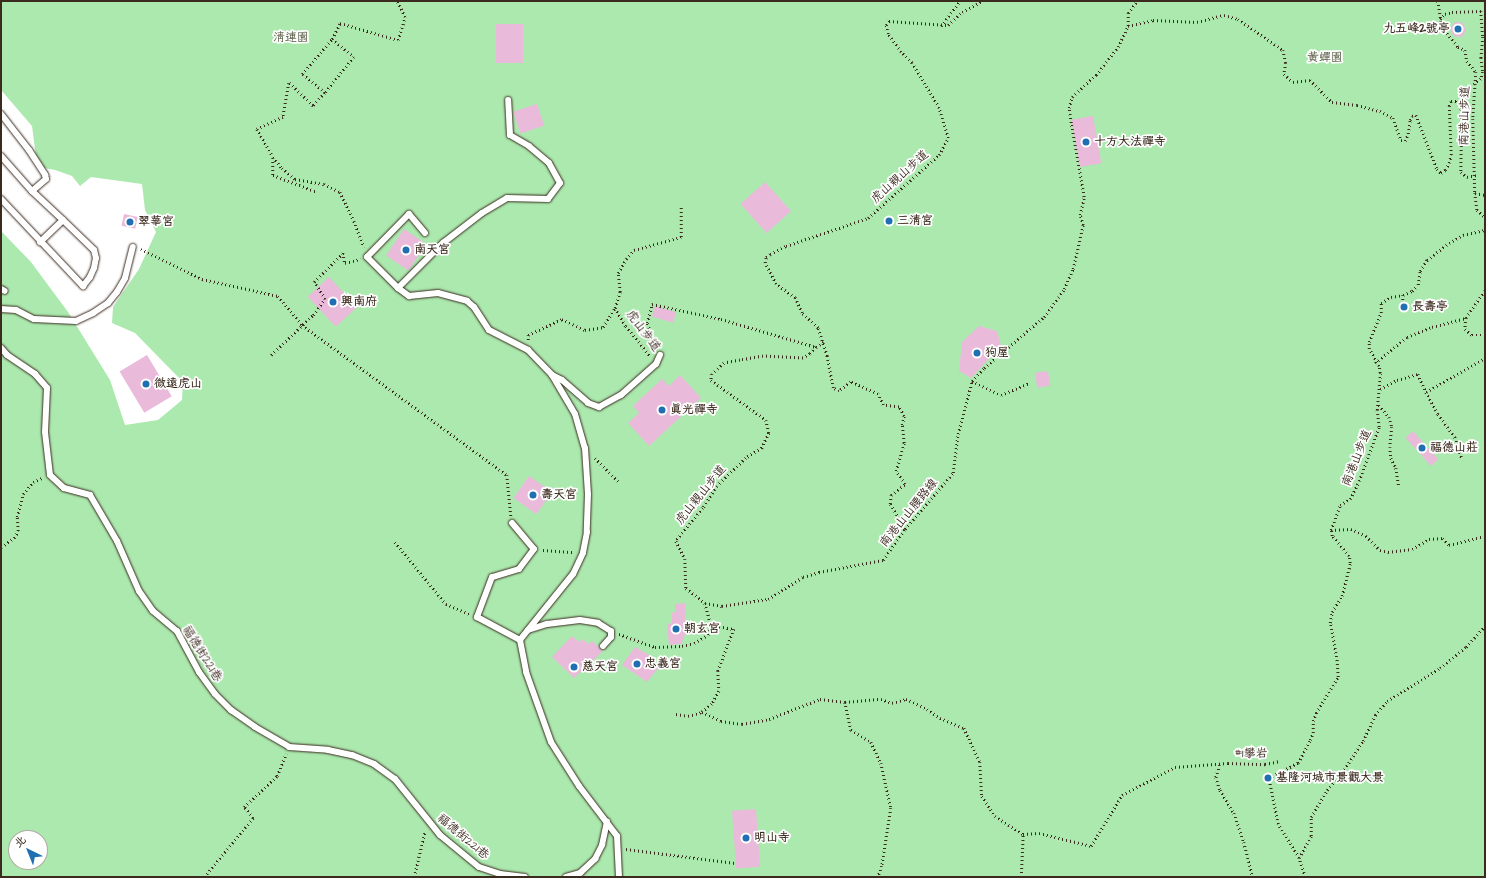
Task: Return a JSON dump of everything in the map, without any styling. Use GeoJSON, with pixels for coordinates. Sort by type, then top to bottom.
{"type":"FeatureCollection","features":[{"type":"Feature","properties":{"kind":"lane"},"geometry":{"type":"LineString","coordinates":[[398,288],[443,243],[482,213],[507,198],[548,199],[560,183],[549,163],[529,146],[510,135],[508,100]]}},
{"type":"Feature","properties":{"kind":"lane"},"geometry":{"type":"LineString","coordinates":[[1,114],[29,150],[45,175],[46,179],[32,191]]}},
{"type":"Feature","properties":{"kind":"lane"},"geometry":{"type":"LineString","coordinates":[[1,156],[32,191],[94,250],[96,258],[94,268],[90,277],[83,286],[1,199]]}},
{"type":"Feature","properties":{"kind":"lane"},"geometry":{"type":"LineString","coordinates":[[425,232],[409,214],[368,257],[398,288],[409,296],[438,293],[467,301],[474,307],[489,330],[528,350],[552,375],[575,414],[585,448],[588,502],[587,532],[583,552],[573,574],[560,593],[520,640],[526,672],[551,742],[580,786],[618,836],[619,877]]}},
{"type":"Feature","properties":{"kind":"lane"},"geometry":{"type":"LineString","coordinates":[[40,242],[63,220]]}},
{"type":"Feature","properties":{"kind":"lane"},"geometry":{"type":"LineString","coordinates":[[1,309],[16,310],[34,319],[76,321],[94,313],[108,303],[125,278],[133,247]]}},
{"type":"Feature","properties":{"kind":"lane"},"geometry":{"type":"LineString","coordinates":[[1,348],[7,355],[35,374],[47,388],[45,432],[50,475]]}},
{"type":"Feature","properties":{"kind":"lane"},"geometry":{"type":"LineString","coordinates":[[552,375],[562,380],[588,403],[599,407],[621,396],[656,364],[660,354]]}},
{"type":"Feature","properties":{"kind":"lane","name":"福德街221巷"},"geometry":{"type":"LineString","coordinates":[[50,475],[64,488],[90,496],[117,541],[139,591],[153,611],[177,631],[199,672],[215,694],[231,710],[255,727],[289,747],[328,750],[352,755],[374,764],[395,779],[440,835],[479,867],[500,874],[525,877]]}},
{"type":"Feature","properties":{"kind":"lane"},"geometry":{"type":"LineString","coordinates":[[512,523],[534,549],[519,569],[492,577],[477,617],[520,640]]}},
{"type":"Feature","properties":{"kind":"lane"},"geometry":{"type":"LineString","coordinates":[[528,630],[547,624],[580,620],[598,623],[611,631],[611,637],[603,646]]}},
{"type":"Feature","properties":{"kind":"lane"},"geometry":{"type":"LineString","coordinates":[[566,877],[580,873],[595,859],[602,845],[607,822]]}},
{"type":"Feature","properties":{"kind":"path"},"geometry":{"type":"LineString","coordinates":[[325,93],[302,74],[332,38],[340,23],[398,40],[405,17],[398,1]]}},
{"type":"Feature","properties":{"kind":"path"},"geometry":{"type":"LineString","coordinates":[[941,26],[960,1]]}},
{"type":"Feature","properties":{"kind":"path"},"geometry":{"type":"LineString","coordinates":[[941,26],[948,25],[962,12],[983,1]]}},
{"type":"Feature","properties":{"kind":"path","name":"南港山山腰路線"},"geometry":{"type":"LineString","coordinates":[[705,603],[722,606],[768,599],[803,577],[819,572],[882,560],[905,529],[953,473],[958,434],[972,381],[984,368],[1044,317],[1064,289],[1070,276],[1083,225],[1080,215],[1084,197],[1076,162],[1069,108],[1072,97],[1096,75],[1118,47],[1128,26],[1128,13],[1137,1]]}},
{"type":"Feature","properties":{"kind":"path","name":"南港山步道"},"geometry":{"type":"LineString","coordinates":[[1438,1],[1442,27],[1458,46],[1465,50],[1467,61],[1476,72],[1474,84],[1473,142],[1476,175],[1475,193],[1478,210],[1485,217]]}},
{"type":"Feature","properties":{"kind":"path"},"geometry":{"type":"LineString","coordinates":[[1440,20],[1445,14],[1452,12],[1483,11],[1481,58],[1483,72],[1482,79],[1474,84]]}},
{"type":"Feature","properties":{"kind":"path"},"geometry":{"type":"LineString","coordinates":[[1128,26],[1153,20],[1197,22],[1224,15],[1238,19],[1283,50],[1286,63],[1284,74],[1293,82],[1310,80],[1332,102],[1356,105],[1380,111],[1393,118],[1401,140],[1405,141],[1408,134],[1410,120],[1412,116],[1416,115],[1436,169],[1441,173],[1445,170],[1449,163],[1451,155],[1449,106],[1451,101],[1456,101],[1462,110],[1461,172],[1466,177],[1476,175]]}},
{"type":"Feature","properties":{"kind":"path","name":"虎山親山步道"},"geometry":{"type":"LineString","coordinates":[[705,603],[686,588],[685,559],[676,541],[717,486],[746,458],[762,448],[769,433],[766,420],[711,380],[712,374],[724,363],[763,356],[803,358],[810,354],[823,342],[818,328],[802,313],[795,298],[776,284],[765,263],[766,257],[786,246],[868,218],[939,155],[948,138],[938,108],[912,63],[901,52],[888,34],[886,25],[889,21],[941,26]]}},
{"type":"Feature","properties":{"kind":"path"},"geometry":{"type":"LineString","coordinates":[[271,355],[313,315],[325,299],[314,282],[343,253],[346,263],[368,257],[354,221],[340,192],[324,184],[295,179],[282,168],[257,129],[283,117],[289,83],[313,106],[325,93],[354,57],[332,38]]}},
{"type":"Feature","properties":{"kind":"path"},"geometry":{"type":"LineString","coordinates":[[274,157],[272,175],[317,192]]}},
{"type":"Feature","properties":{"kind":"path"},"geometry":{"type":"LineString","coordinates":[[1475,193],[1485,195]]}},
{"type":"Feature","properties":{"kind":"path"},"geometry":{"type":"LineString","coordinates":[[615,308],[620,292],[618,273],[626,259],[634,250],[681,237],[681,206]]}},
{"type":"Feature","properties":{"kind":"path","name":"南港山步道"},"geometry":{"type":"LineString","coordinates":[[1331,530],[1340,505],[1350,499],[1359,481],[1379,426],[1377,410],[1379,405],[1378,382],[1380,373],[1379,366],[1375,363],[1369,349],[1369,342],[1381,312],[1381,303],[1391,297],[1403,295],[1412,291],[1418,284],[1420,271],[1427,260],[1463,235],[1485,230]]}},
{"type":"Feature","properties":{"kind":"path"},"geometry":{"type":"LineString","coordinates":[[133,247],[146,250],[202,279],[278,296],[302,325],[507,475],[512,523]]}},
{"type":"Feature","properties":{"kind":"path"},"geometry":{"type":"LineString","coordinates":[[1485,291],[1466,318],[1465,329],[1472,335],[1485,335]]}},
{"type":"Feature","properties":{"kind":"path"},"geometry":{"type":"LineString","coordinates":[[1403,295],[1403,302]]}},
{"type":"Feature","properties":{"kind":"path"},"geometry":{"type":"LineString","coordinates":[[660,354],[647,323],[652,304],[721,319],[816,347]]}},
{"type":"Feature","properties":{"kind":"path","name":"虎山步道"},"geometry":{"type":"LineString","coordinates":[[528,350],[528,335],[562,319],[585,330],[603,327],[615,308],[626,326],[656,364]]}},
{"type":"Feature","properties":{"kind":"path"},"geometry":{"type":"LineString","coordinates":[[1375,363],[1407,337],[1432,327],[1466,318]]}},
{"type":"Feature","properties":{"kind":"path"},"geometry":{"type":"LineString","coordinates":[[823,342],[833,388],[839,390],[851,382],[878,394],[883,405],[899,407],[904,416],[902,425],[904,443],[896,471],[905,484],[891,495],[890,504],[905,529]]}},
{"type":"Feature","properties":{"kind":"path"},"geometry":{"type":"LineString","coordinates":[[1426,392],[1485,358]]}},
{"type":"Feature","properties":{"kind":"path"},"geometry":{"type":"LineString","coordinates":[[1379,389],[1397,380],[1418,374],[1438,414],[1455,437],[1462,459]]}},
{"type":"Feature","properties":{"kind":"path"},"geometry":{"type":"LineString","coordinates":[[972,381],[1001,395],[1029,383]]}},
{"type":"Feature","properties":{"kind":"path"},"geometry":{"type":"LineString","coordinates":[[1379,405],[1389,417],[1392,427],[1390,447],[1391,458],[1396,468],[1398,487]]}},
{"type":"Feature","properties":{"kind":"path"},"geometry":{"type":"LineString","coordinates":[[585,448],[618,481]]}},
{"type":"Feature","properties":{"kind":"path"},"geometry":{"type":"LineString","coordinates":[[1,547],[14,538],[18,531],[16,517],[23,494],[33,482],[50,475]]}},
{"type":"Feature","properties":{"kind":"path"},"geometry":{"type":"LineString","coordinates":[[1305,877],[1299,858],[1278,824],[1269,780],[1272,776],[1298,763],[1310,740],[1316,713],[1338,677],[1337,661],[1330,623],[1332,612],[1342,596],[1350,563],[1349,556],[1332,536],[1331,530],[1351,529],[1366,536],[1380,550],[1388,552],[1412,549],[1429,539],[1443,538],[1449,545],[1485,536]]}},
{"type":"Feature","properties":{"kind":"path"},"geometry":{"type":"LineString","coordinates":[[395,542],[446,604],[477,617]]}},
{"type":"Feature","properties":{"kind":"path"},"geometry":{"type":"LineString","coordinates":[[534,549],[583,552]]}},
{"type":"Feature","properties":{"kind":"path"},"geometry":{"type":"LineString","coordinates":[[611,631],[655,647],[682,646],[694,643],[708,635],[711,625],[705,603]]}},
{"type":"Feature","properties":{"kind":"path"},"geometry":{"type":"LineString","coordinates":[[676,714],[688,716],[702,712],[712,704],[719,691],[718,671],[734,629],[711,625]]}},
{"type":"Feature","properties":{"kind":"path"},"geometry":{"type":"LineString","coordinates":[[1299,858],[1311,836],[1310,817],[1327,790],[1342,773],[1363,741],[1375,715],[1387,701],[1440,668],[1466,647],[1485,626]]}},
{"type":"Feature","properties":{"kind":"path"},"geometry":{"type":"LineString","coordinates":[[702,712],[721,721],[742,724],[770,719],[820,699],[845,702],[881,699],[892,703],[906,699],[940,718],[964,728],[980,762],[982,796],[995,816],[1023,834],[1021,877]]}},
{"type":"Feature","properties":{"kind":"path"},"geometry":{"type":"LineString","coordinates":[[845,702],[851,730],[871,742],[881,763],[891,808],[882,866],[878,877]]}},
{"type":"Feature","properties":{"kind":"path"},"geometry":{"type":"LineString","coordinates":[[204,877],[253,818],[244,807],[277,776],[289,747]]}},
{"type":"Feature","properties":{"kind":"path","name":"#1攀岩"},"geometry":{"type":"LineString","coordinates":[[1023,834],[1039,833],[1091,846],[1122,795],[1175,767],[1266,764],[1281,761]]}},
{"type":"Feature","properties":{"kind":"path"},"geometry":{"type":"LineString","coordinates":[[1220,765],[1216,777],[1220,790],[1234,813],[1244,842],[1253,877]]}},
{"type":"Feature","properties":{"kind":"path"},"geometry":{"type":"LineString","coordinates":[[414,877],[427,820]]}},
{"type":"Feature","properties":{"kind":"path"},"geometry":{"type":"LineString","coordinates":[[618,848],[735,863]]}},
{"type":"Feature","properties":{"kind":"green space"},"geometry":{"type":"Polygon","coordinates":[[[1,1],[1485,1],[1485,877],[1,877],[1,231],[31,262],[68,312],[110,380],[125,425],[158,420],[182,400],[183,382],[135,333],[112,323],[113,307],[139,269],[156,232],[145,210],[142,184],[91,177],[80,186],[72,176],[44,168],[36,157],[32,126],[1,90],[1,1]]]}},
{"type":"Feature","properties":{"kind":"building","name":"九五峰2號亭"},"geometry":{"type":"Polygon","coordinates":[[[1455,22],[1463,23],[1466,30],[1462,37],[1454,36],[1450,29],[1455,22]]]}},
{"type":"Feature","properties":{"kind":"building"},"geometry":{"type":"Polygon","coordinates":[[[496,24],[523,24],[523,63],[496,63],[496,24]]]}},
{"type":"Feature","properties":{"kind":"building"},"geometry":{"type":"Polygon","coordinates":[[[537,104],[544,126],[520,134],[513,112],[537,104]]]}},
{"type":"Feature","properties":{"kind":"building","name":"十方大法禪寺"},"geometry":{"type":"Polygon","coordinates":[[[1093,116],[1101,163],[1080,167],[1071,120],[1093,116]]]}},
{"type":"Feature","properties":{"kind":"building"},"geometry":{"type":"Polygon","coordinates":[[[765,182],[791,211],[767,233],[740,204],[765,182]]]}},
{"type":"Feature","properties":{"kind":"building","name":"翠華宮"},"geometry":{"type":"Polygon","coordinates":[[[124,214],[138,217],[135,229],[122,226],[124,214]]]}},
{"type":"Feature","properties":{"kind":"building","name":"南天宮"},"geometry":{"type":"Polygon","coordinates":[[[404,229],[426,244],[408,271],[386,256],[404,229]]]}},
{"type":"Feature","properties":{"kind":"building","name":"興南府"},"geometry":{"type":"Polygon","coordinates":[[[329,277],[357,307],[336,327],[308,297],[329,277]]]}},
{"type":"Feature","properties":{"kind":"building"},"geometry":{"type":"Polygon","coordinates":[[[655,306],[676,312],[673,323],[652,317],[655,306]]]}},
{"type":"Feature","properties":{"kind":"building","name":"狗屋"},"geometry":{"type":"Polygon","coordinates":[[[979,326],[997,331],[1001,346],[971,378],[959,371],[962,342],[979,326]]]}},
{"type":"Feature","properties":{"kind":"building","name":"微遠虎山"},"geometry":{"type":"Polygon","coordinates":[[[147,355],[172,396],[144,413],[120,371],[147,355]]]}},
{"type":"Feature","properties":{"kind":"building"},"geometry":{"type":"Polygon","coordinates":[[[1048,371],[1050,386],[1037,388],[1035,373],[1048,371]]]}},
{"type":"Feature","properties":{"kind":"building","name":"真光禪寺"},"geometry":{"type":"Polygon","coordinates":[[[680,375],[701,398],[649,446],[628,423],[639,413],[633,406],[662,379],[669,386],[680,375]]]}},
{"type":"Feature","properties":{"kind":"building","name":"福德山莊"},"geometry":{"type":"Polygon","coordinates":[[[1413,431],[1438,459],[1431,466],[1406,438],[1413,431]]]}},
{"type":"Feature","properties":{"kind":"building","name":"壽天宮"},"geometry":{"type":"Polygon","coordinates":[[[529,476],[552,492],[536,514],[514,498],[529,476]]]}},
{"type":"Feature","properties":{"kind":"building","name":"朝玄宮"},"geometry":{"type":"Polygon","coordinates":[[[685,603],[685,635],[681,644],[669,645],[667,624],[672,623],[672,613],[675,612],[675,604],[685,603]]]}},
{"type":"Feature","properties":{"kind":"building","name":"慈天宮"},"geometry":{"type":"Polygon","coordinates":[[[572,636],[579,642],[582,639],[589,644],[592,641],[603,651],[574,678],[552,657],[572,636]]]}},
{"type":"Feature","properties":{"kind":"building","name":"忠義宮"},"geometry":{"type":"Polygon","coordinates":[[[635,647],[651,656],[649,659],[659,667],[647,682],[622,665],[635,647]]]}},
{"type":"Feature","properties":{"kind":"building","name":"明山寺"},"geometry":{"type":"Polygon","coordinates":[[[756,809],[760,867],[736,869],[732,811],[756,809]]]}},
{"type":"Feature","properties":{"kind":"place","name":"九五峰2號亭"},"geometry":{"type":"Point","coordinates":[1458,29]}},
{"type":"Feature","properties":{"kind":"place","name":"十方大法禪寺"},"geometry":{"type":"Point","coordinates":[1086,142]}},
{"type":"Feature","properties":{"kind":"place","name":"三清宮"},"geometry":{"type":"Point","coordinates":[889,221]}},
{"type":"Feature","properties":{"kind":"place","name":"翠華宮"},"geometry":{"type":"Point","coordinates":[130,222]}},
{"type":"Feature","properties":{"kind":"place","name":"南天宮"},"geometry":{"type":"Point","coordinates":[406,250]}},
{"type":"Feature","properties":{"kind":"place","name":"興南府"},"geometry":{"type":"Point","coordinates":[333,302]}},
{"type":"Feature","properties":{"kind":"place","name":"長壽亭"},"geometry":{"type":"Point","coordinates":[1404,307]}},
{"type":"Feature","properties":{"kind":"place","name":"狗屋"},"geometry":{"type":"Point","coordinates":[977,353]}},
{"type":"Feature","properties":{"kind":"place","name":"微遠虎山"},"geometry":{"type":"Point","coordinates":[146,384]}},
{"type":"Feature","properties":{"kind":"place","name":"真光禪寺"},"geometry":{"type":"Point","coordinates":[662,410]}},
{"type":"Feature","properties":{"kind":"place","name":"福德山莊"},"geometry":{"type":"Point","coordinates":[1422,448]}},
{"type":"Feature","properties":{"kind":"place","name":"壽天宮"},"geometry":{"type":"Point","coordinates":[533,495]}},
{"type":"Feature","properties":{"kind":"place","name":"朝玄宮"},"geometry":{"type":"Point","coordinates":[676,629]}},
{"type":"Feature","properties":{"kind":"place","name":"忠義宮"},"geometry":{"type":"Point","coordinates":[637,664]}},
{"type":"Feature","properties":{"kind":"place","name":"慈天宮"},"geometry":{"type":"Point","coordinates":[574,667]}},
{"type":"Feature","properties":{"kind":"place","name":"基隆河城市景觀大景"},"geometry":{"type":"Point","coordinates":[1268,778]}},
{"type":"Feature","properties":{"kind":"place","name":"明山寺"},"geometry":{"type":"Point","coordinates":[746,838]}},
{"type":"Feature","properties":{"kind":"park label","name":"清連園"},"geometry":{"type":"Point","coordinates":[291,38]}},
{"type":"Feature","properties":{"kind":"park label","name":"黃蟬園"},"geometry":{"type":"Point","coordinates":[1325,58]}}]}
